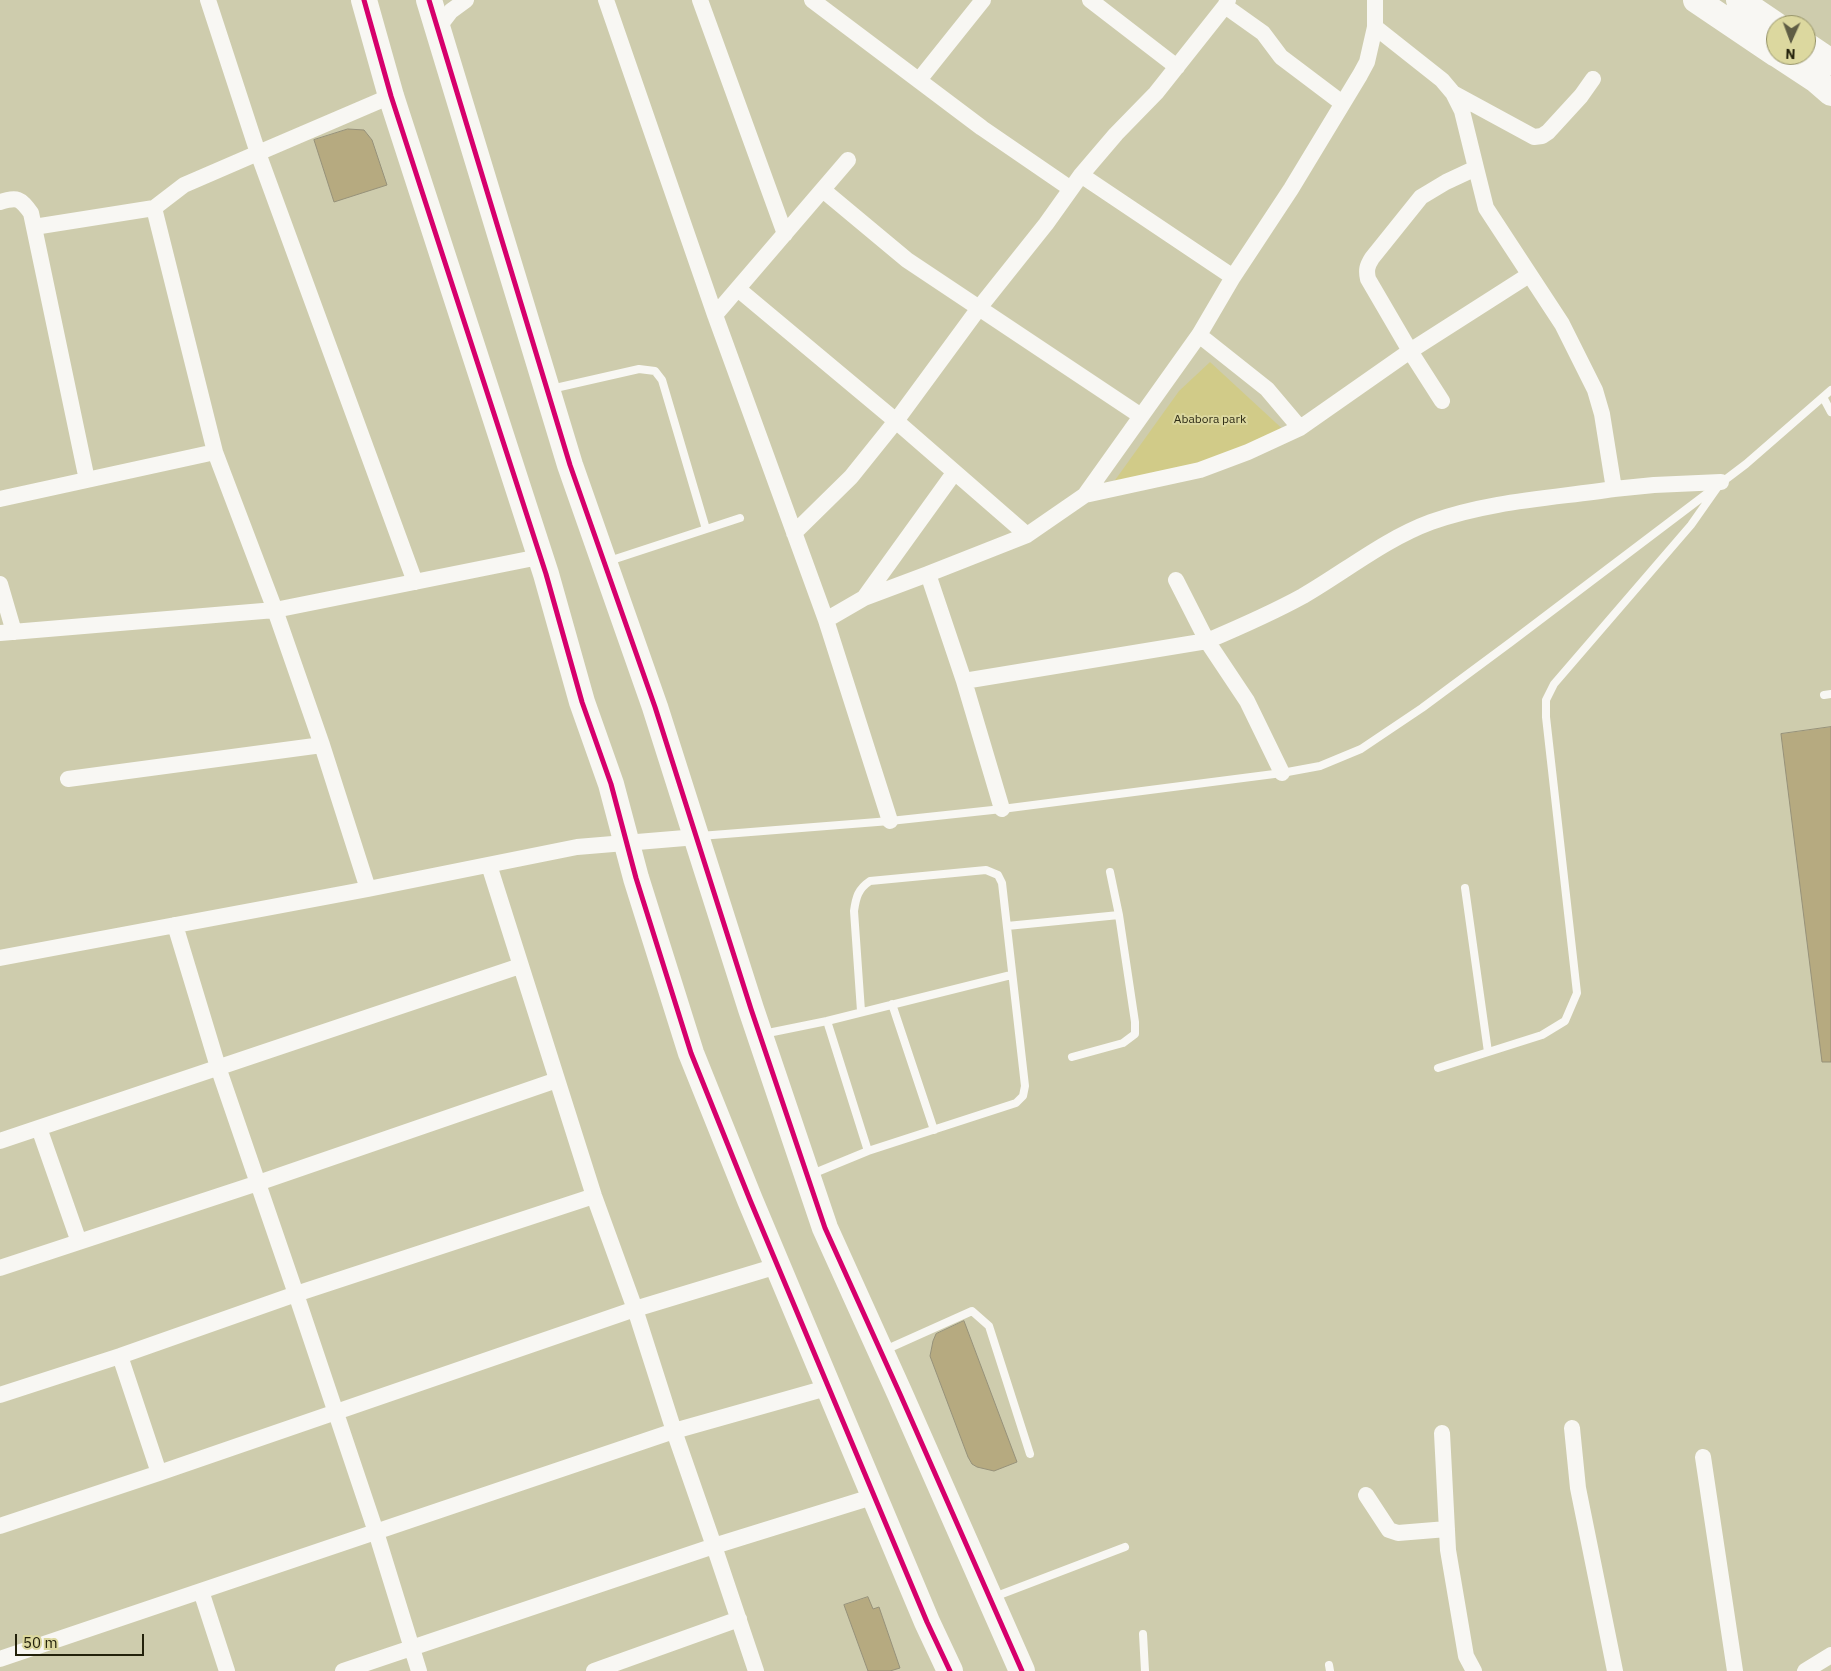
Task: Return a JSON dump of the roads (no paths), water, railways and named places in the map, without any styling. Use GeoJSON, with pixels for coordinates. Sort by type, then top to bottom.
{"type":"FeatureCollection","features":[{"type":"Feature","properties":{"kind":"main road"},"geometry":{"type":"LineString","coordinates":[[364,0],[391,96],[546,574],[582,702],[610,784],[625,842],[691,1053],[777,1266],[830,1387],[927,1622],[950,1671]]}},
{"type":"Feature","properties":{"kind":"main road"},"geometry":{"type":"LineString","coordinates":[[429,0],[570,465],[652,698],[760,1035],[825,1228],[1022,1671]]}},
{"type":"Feature","properties":{"kind":"main road"},"geometry":{"type":"LineString","coordinates":[[1696,0],[1766,47]]}},
{"type":"Feature","properties":{"kind":"main road"},"geometry":{"type":"LineString","coordinates":[[1739,0],[1766,18]]}},
{"type":"Feature","properties":{"kind":"main road"},"geometry":{"type":"LineString","coordinates":[[1816,52],[1831,62]]}},
{"type":"Feature","properties":{"kind":"main road"},"geometry":{"type":"LineString","coordinates":[[1794,65],[1831,93]]}},
{"type":"Feature","properties":{"kind":"street"},"geometry":{"type":"LineString","coordinates":[[208,0],[258,153],[415,582]]}},
{"type":"Feature","properties":{"kind":"street"},"geometry":{"type":"LineString","coordinates":[[438,28],[451,11],[466,0]]}},
{"type":"Feature","properties":{"kind":"street"},"geometry":{"type":"LineString","coordinates":[[606,0],[715,315],[826,620],[890,821]]}},
{"type":"Feature","properties":{"kind":"street"},"geometry":{"type":"LineString","coordinates":[[700,0],[785,234]]}},
{"type":"Feature","properties":{"kind":"street"},"geometry":{"type":"LineString","coordinates":[[812,0],[982,128],[1071,189]]}},
{"type":"Feature","properties":{"kind":"street"},"geometry":{"type":"LineString","coordinates":[[919,80],[983,0]]}},
{"type":"Feature","properties":{"kind":"street"},"geometry":{"type":"LineString","coordinates":[[1090,0],[1177,67]]}},
{"type":"Feature","properties":{"kind":"street"},"geometry":{"type":"LineString","coordinates":[[826,620],[864,598],[1027,535],[1085,495],[1199,335],[1233,277],[1291,189],[1367,62],[1375,27],[1375,0]]}},
{"type":"Feature","properties":{"kind":"street"},"geometry":{"type":"LineString","coordinates":[[794,534],[851,477],[896,421],[979,308],[1046,224],[1081,175],[1116,134],[1156,93],[1226,3],[1263,32],[1281,57],[1342,103]]}},
{"type":"Feature","properties":{"kind":"street"},"geometry":{"type":"LineString","coordinates":[[1375,27],[1442,80],[1454,93],[1534,137],[1542,136],[1548,132],[1593,79]]}},
{"type":"Feature","properties":{"kind":"street"},"geometry":{"type":"LineString","coordinates":[[1454,93],[1462,111],[1486,208],[1562,324],[1595,390],[1602,414],[1614,489]]}},
{"type":"Feature","properties":{"kind":"street"},"geometry":{"type":"LineString","coordinates":[[34,227],[154,208],[184,185],[391,96]]}},
{"type":"Feature","properties":{"kind":"street"},"geometry":{"type":"LineString","coordinates":[[715,315],[848,160]]}},
{"type":"Feature","properties":{"kind":"street"},"geometry":{"type":"LineString","coordinates":[[1442,401],[1410,351],[1366,272],[1368,265],[1421,197],[1446,182],[1476,168]]}},
{"type":"Feature","properties":{"kind":"street"},"geometry":{"type":"LineString","coordinates":[[1081,175],[1233,277]]}},
{"type":"Feature","properties":{"kind":"street"},"geometry":{"type":"LineString","coordinates":[[823,190],[908,260],[1141,416]]}},
{"type":"Feature","properties":{"kind":"street"},"geometry":{"type":"LineString","coordinates":[[0,202],[13,198],[22,201],[31,213],[87,480]]}},
{"type":"Feature","properties":{"kind":"street"},"geometry":{"type":"LineString","coordinates":[[154,208],[215,452],[275,610],[322,745],[368,889]]}},
{"type":"Feature","properties":{"kind":"street"},"geometry":{"type":"LineString","coordinates":[[1085,495],[1200,470],[1248,452],[1300,428],[1410,351],[1529,275]]}},
{"type":"Feature","properties":{"kind":"street"},"geometry":{"type":"LineString","coordinates":[[738,289],[896,421],[1027,535]]}},
{"type":"Feature","properties":{"kind":"street"},"geometry":{"type":"LineString","coordinates":[[1199,335],[1267,389],[1300,428]]}},
{"type":"Feature","properties":{"kind":"street"},"geometry":{"type":"LineString","coordinates":[[0,499],[215,452]]}},
{"type":"Feature","properties":{"kind":"street"},"geometry":{"type":"LineString","coordinates":[[864,598],[954,473]]}},
{"type":"Feature","properties":{"kind":"street"},"geometry":{"type":"LineString","coordinates":[[964,681],[1208,641],[1258,619],[1303,596],[1384,545],[1430,522],[1480,508],[1614,489],[1721,482]]}},
{"type":"Feature","properties":{"kind":"street"},"geometry":{"type":"LineString","coordinates":[[0,584],[7,632],[275,610],[539,557]]}},
{"type":"Feature","properties":{"kind":"street"},"geometry":{"type":"LineString","coordinates":[[928,574],[964,681],[1002,809]]}},
{"type":"Feature","properties":{"kind":"street"},"geometry":{"type":"LineString","coordinates":[[1176,580],[1208,641],[1247,701],[1282,773]]}},
{"type":"Feature","properties":{"kind":"street"},"geometry":{"type":"LineString","coordinates":[[68,779],[322,745]]}},
{"type":"Feature","properties":{"kind":"street"},"geometry":{"type":"LineString","coordinates":[[0,958],[368,889],[577,847],[697,837]]}},
{"type":"Feature","properties":{"kind":"street"},"geometry":{"type":"LineString","coordinates":[[489,865],[594,1196],[636,1309],[674,1431],[756,1671]]}},
{"type":"Feature","properties":{"kind":"street"},"geometry":{"type":"LineString","coordinates":[[175,926],[218,1067],[376,1532],[419,1671]]}},
{"type":"Feature","properties":{"kind":"street"},"geometry":{"type":"LineString","coordinates":[[0,1141],[520,966]]}},
{"type":"Feature","properties":{"kind":"street"},"geometry":{"type":"LineString","coordinates":[[0,1268],[258,1183],[557,1080]]}},
{"type":"Feature","properties":{"kind":"street"},"geometry":{"type":"LineString","coordinates":[[39,1128],[80,1242]]}},
{"type":"Feature","properties":{"kind":"street"},"geometry":{"type":"LineString","coordinates":[[0,1395],[120,1356],[296,1294],[594,1196]]}},
{"type":"Feature","properties":{"kind":"street"},"geometry":{"type":"LineString","coordinates":[[0,1526],[159,1474],[636,1309],[777,1266]]}},
{"type":"Feature","properties":{"kind":"street"},"geometry":{"type":"LineString","coordinates":[[120,1356],[159,1474]]}},
{"type":"Feature","properties":{"kind":"street"},"geometry":{"type":"LineString","coordinates":[[0,1659],[674,1431],[830,1387]]}},
{"type":"Feature","properties":{"kind":"street"},"geometry":{"type":"LineString","coordinates":[[1572,1428],[1578,1488],[1615,1671]]}},
{"type":"Feature","properties":{"kind":"street"},"geometry":{"type":"LineString","coordinates":[[1442,1433],[1448,1550],[1466,1656],[1474,1671]]}},
{"type":"Feature","properties":{"kind":"street"},"geometry":{"type":"LineString","coordinates":[[1703,1457],[1735,1671]]}},
{"type":"Feature","properties":{"kind":"street"},"geometry":{"type":"LineString","coordinates":[[1366,1495],[1389,1530],[1398,1533],[1447,1529]]}},
{"type":"Feature","properties":{"kind":"street"},"geometry":{"type":"LineString","coordinates":[[343,1671],[714,1546],[875,1496]]}},
{"type":"Feature","properties":{"kind":"street"},"geometry":{"type":"LineString","coordinates":[[201,1591],[227,1671]]}},
{"type":"Feature","properties":{"kind":"street"},"geometry":{"type":"LineString","coordinates":[[594,1671],[739,1619]]}},
{"type":"Feature","properties":{"kind":"street"},"geometry":{"type":"LineString","coordinates":[[1805,1671],[1831,1655]]}},
{"type":"Feature","properties":{"kind":"lane"},"geometry":{"type":"LineString","coordinates":[[547,390],[640,369],[655,371],[662,380],[706,529]]}},
{"type":"Feature","properties":{"kind":"lane"},"geometry":{"type":"LineString","coordinates":[[697,837],[890,821],[1002,809],[1282,773],[1320,766],[1361,749],[1422,708],[1746,464],[1831,390]]}},
{"type":"Feature","properties":{"kind":"lane"},"geometry":{"type":"LineString","coordinates":[[1823,397],[1831,412]]}},
{"type":"Feature","properties":{"kind":"lane"},"geometry":{"type":"LineString","coordinates":[[1438,1068],[1542,1034],[1565,1021],[1577,994],[1547,726],[1546,700],[1554,684],[1691,525],[1721,482]]}},
{"type":"Feature","properties":{"kind":"lane"},"geometry":{"type":"LineString","coordinates":[[605,562],[740,518]]}},
{"type":"Feature","properties":{"kind":"lane"},"geometry":{"type":"LineString","coordinates":[[808,1176],[868,1151],[1016,1103],[1023,1096],[1025,1086],[1007,926],[1002,883],[998,875],[986,870],[870,881],[861,887],[856,897],[854,911],[861,1011]]}},
{"type":"Feature","properties":{"kind":"lane"},"geometry":{"type":"LineString","coordinates":[[1072,1056],[1123,1043],[1135,1034],[1135,1022],[1119,915],[1110,872]]}},
{"type":"Feature","properties":{"kind":"lane"},"geometry":{"type":"LineString","coordinates":[[1465,888],[1488,1052]]}},
{"type":"Feature","properties":{"kind":"lane"},"geometry":{"type":"LineString","coordinates":[[1007,926],[1119,915]]}},
{"type":"Feature","properties":{"kind":"lane"},"geometry":{"type":"LineString","coordinates":[[760,1035],[827,1021],[1011,974]]}},
{"type":"Feature","properties":{"kind":"lane"},"geometry":{"type":"LineString","coordinates":[[892,1004],[934,1130]]}},
{"type":"Feature","properties":{"kind":"lane"},"geometry":{"type":"LineString","coordinates":[[827,1021],[868,1151]]}},
{"type":"Feature","properties":{"kind":"lane"},"geometry":{"type":"LineString","coordinates":[[881,1352],[972,1311],[990,1326],[1030,1454]]}},
{"type":"Feature","properties":{"kind":"lane"},"geometry":{"type":"LineString","coordinates":[[990,1599],[1125,1547]]}},
{"type":"Feature","properties":{"kind":"lane"},"geometry":{"type":"LineString","coordinates":[[1143,1634],[1145,1671]]}},
{"type":"Feature","properties":{"kind":"park label","name":"Ababora park"},"geometry":{"type":"Point","coordinates":[1210,420]}}]}
